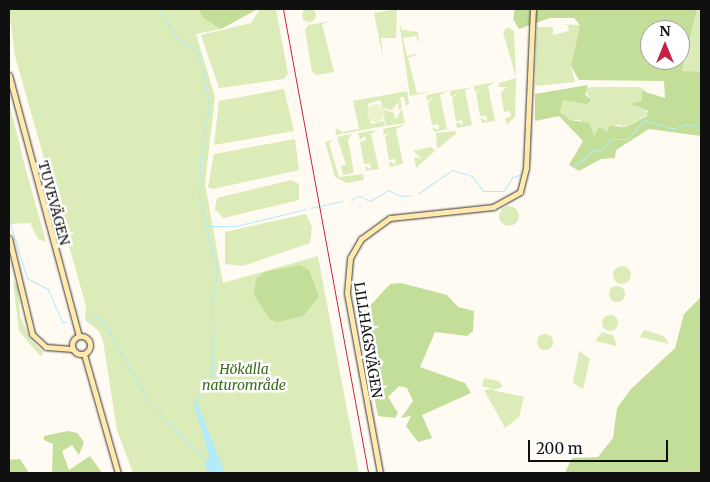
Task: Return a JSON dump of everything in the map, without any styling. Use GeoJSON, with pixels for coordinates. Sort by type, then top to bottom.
{"type":"FeatureCollection","features":[{"type":"Feature","properties":{"kind":"street","name":"LILLHAGSVÄGEN"},"geometry":{"type":"LineString","coordinates":[[380,473],[347,292],[350,258],[361,239],[390,218],[493,207],[520,192],[526,168],[534,9]]}},
{"type":"Feature","properties":{"kind":"street","name":"TUVEVÄGEN"},"geometry":{"type":"LineString","coordinates":[[9,75],[79,336],[91,343],[84,354],[118,473]]}},
{"type":"Feature","properties":{"kind":"street"},"geometry":{"type":"LineString","coordinates":[[9,238],[32,334],[53,350],[73,348],[84,354]]}},
{"type":"Feature","properties":{"kind":"street"},"geometry":{"type":"LineString","coordinates":[[73,348],[79,336]]}},
{"type":"Feature","properties":{"kind":"green space"},"geometry":{"type":"Polygon","coordinates":[[[306,8],[312,8],[316,15],[312,22],[306,22],[302,18],[302,12],[306,8]]]}},
{"type":"Feature","properties":{"kind":"green space","name":"Hökälla naturområde"},"geometry":{"type":"Polygon","coordinates":[[[9,9],[198,9],[203,18],[221,29],[196,34],[215,97],[205,184],[223,283],[318,256],[359,473],[133,473],[117,430],[103,341],[99,331],[85,320],[86,306],[15,56],[9,9]]]}},
{"type":"Feature","properties":{"kind":"green space"},"geometry":{"type":"Polygon","coordinates":[[[198,9],[258,9],[221,29],[203,18],[198,9]]]}},
{"type":"Feature","properties":{"kind":"green space"},"geometry":{"type":"Polygon","coordinates":[[[260,9],[276,9],[288,74],[284,79],[219,88],[201,35],[251,23],[260,9]]]}},
{"type":"Feature","properties":{"kind":"green space"},"geometry":{"type":"Polygon","coordinates":[[[397,9],[396,38],[381,38],[383,59],[374,13],[397,9]]]}},
{"type":"Feature","properties":{"kind":"green space"},"geometry":{"type":"Polygon","coordinates":[[[515,9],[697,9],[690,38],[690,20],[640,20],[640,70],[701,72],[701,136],[649,129],[616,150],[615,158],[601,159],[579,171],[569,165],[583,141],[559,116],[535,121],[535,94],[588,85],[585,94],[591,100],[587,104],[563,100],[560,112],[570,120],[589,123],[594,136],[599,127],[607,132],[610,126],[626,127],[647,116],[648,111],[631,104],[642,101],[642,91],[665,98],[664,81],[579,80],[571,66],[580,25],[574,18],[550,18],[519,29],[513,19],[515,9]]]}},
{"type":"Feature","properties":{"kind":"green space"},"geometry":{"type":"Polygon","coordinates":[[[697,9],[701,9],[701,72],[682,72],[682,70],[690,70],[690,38],[697,9]]]}},
{"type":"Feature","properties":{"kind":"green space"},"geometry":{"type":"Polygon","coordinates":[[[332,21],[322,24],[334,72],[317,75],[312,72],[305,30],[308,25],[332,21]]]}},
{"type":"Feature","properties":{"kind":"green space"},"geometry":{"type":"Polygon","coordinates":[[[399,21],[402,30],[418,32],[419,44],[416,36],[403,38],[407,56],[421,53],[408,58],[417,93],[431,92],[410,96],[399,21]]]}},
{"type":"Feature","properties":{"kind":"green space"},"geometry":{"type":"Polygon","coordinates":[[[556,24],[580,25],[571,66],[575,82],[535,86],[537,27],[553,27],[553,35],[569,31],[568,25],[556,24]]]}},
{"type":"Feature","properties":{"kind":"green space"},"geometry":{"type":"Polygon","coordinates":[[[508,27],[514,31],[516,77],[503,32],[508,27]]]}},
{"type":"Feature","properties":{"kind":"green space"},"geometry":{"type":"Polygon","coordinates":[[[516,78],[515,117],[507,125],[505,119],[511,116],[510,111],[504,112],[501,93],[506,87],[499,87],[499,83],[516,78]]]}},
{"type":"Feature","properties":{"kind":"green space"},"geometry":{"type":"Polygon","coordinates":[[[496,82],[488,86],[495,121],[482,123],[480,118],[487,121],[486,116],[480,116],[476,93],[482,88],[475,92],[474,86],[496,82]]]}},
{"type":"Feature","properties":{"kind":"green space"},"geometry":{"type":"Polygon","coordinates":[[[473,87],[465,90],[472,125],[457,128],[456,122],[463,125],[462,120],[456,121],[452,98],[458,93],[451,97],[450,91],[473,87]]]}},
{"type":"Feature","properties":{"kind":"green space"},"geometry":{"type":"Polygon","coordinates":[[[591,87],[640,87],[646,91],[642,101],[632,104],[650,113],[626,127],[618,124],[607,133],[597,130],[594,136],[580,120],[570,120],[560,112],[562,100],[590,98],[584,89],[591,87]]]}},
{"type":"Feature","properties":{"kind":"green space"},"geometry":{"type":"Polygon","coordinates":[[[284,89],[294,131],[214,145],[219,101],[284,89]]]}},
{"type":"Feature","properties":{"kind":"green space"},"geometry":{"type":"Polygon","coordinates":[[[407,91],[409,103],[406,106],[404,97],[400,97],[402,108],[398,110],[399,102],[392,109],[395,111],[383,108],[380,100],[368,104],[371,124],[384,121],[385,126],[335,135],[337,128],[342,132],[359,129],[353,101],[407,91]]]}},
{"type":"Feature","properties":{"kind":"green space"},"geometry":{"type":"Polygon","coordinates":[[[448,91],[440,95],[447,129],[434,132],[432,127],[439,130],[438,124],[432,125],[428,103],[434,97],[427,101],[426,95],[448,91]]]}},
{"type":"Feature","properties":{"kind":"green space"},"geometry":{"type":"Polygon","coordinates":[[[9,102],[46,242],[38,239],[30,223],[9,224],[9,102]]]}},
{"type":"Feature","properties":{"kind":"green space"},"geometry":{"type":"Polygon","coordinates":[[[376,104],[382,107],[385,113],[382,119],[376,122],[370,119],[367,113],[370,107],[376,104]]]}},
{"type":"Feature","properties":{"kind":"green space"},"geometry":{"type":"Polygon","coordinates":[[[382,109],[394,113],[395,120],[402,109],[405,123],[386,126],[382,109]]]}},
{"type":"Feature","properties":{"kind":"green space"},"geometry":{"type":"Polygon","coordinates":[[[406,124],[396,129],[403,164],[390,167],[389,161],[396,165],[395,159],[389,160],[385,137],[390,131],[384,135],[383,129],[406,124]]]}},
{"type":"Feature","properties":{"kind":"green space"},"geometry":{"type":"Polygon","coordinates":[[[377,130],[371,134],[379,169],[366,171],[365,166],[371,169],[370,163],[364,164],[360,142],[366,140],[365,136],[360,140],[358,133],[377,130]]]}},
{"type":"Feature","properties":{"kind":"green space"},"geometry":{"type":"Polygon","coordinates":[[[455,131],[456,134],[437,149],[436,133],[455,131]]]}},
{"type":"Feature","properties":{"kind":"green space"},"geometry":{"type":"Polygon","coordinates":[[[352,134],[348,140],[354,173],[343,175],[341,166],[346,165],[337,137],[352,134]]]}},
{"type":"Feature","properties":{"kind":"green space"},"geometry":{"type":"Polygon","coordinates":[[[295,139],[299,170],[213,189],[208,187],[214,154],[295,139]]]}},
{"type":"Feature","properties":{"kind":"green space"},"geometry":{"type":"Polygon","coordinates":[[[333,140],[329,143],[339,177],[363,174],[364,180],[347,183],[335,177],[325,142],[333,140]]]}},
{"type":"Feature","properties":{"kind":"green space"},"geometry":{"type":"Polygon","coordinates":[[[431,147],[435,151],[416,168],[414,157],[422,159],[413,151],[431,147]]]}},
{"type":"Feature","properties":{"kind":"green space"},"geometry":{"type":"Polygon","coordinates":[[[291,180],[299,184],[299,200],[223,218],[215,209],[217,198],[291,180]]]}},
{"type":"Feature","properties":{"kind":"green space"},"geometry":{"type":"Polygon","coordinates":[[[509,206],[516,209],[519,216],[516,223],[509,226],[502,223],[499,216],[502,209],[509,206]]]}},
{"type":"Feature","properties":{"kind":"green space"},"geometry":{"type":"Polygon","coordinates":[[[306,214],[312,227],[310,243],[243,266],[225,264],[225,232],[306,214]]]}},
{"type":"Feature","properties":{"kind":"green space"},"geometry":{"type":"Polygon","coordinates":[[[300,265],[309,270],[319,297],[303,316],[277,322],[270,319],[254,295],[256,279],[264,272],[300,265]]]}},
{"type":"Feature","properties":{"kind":"green space"},"geometry":{"type":"Polygon","coordinates":[[[622,266],[628,269],[631,275],[628,281],[622,284],[616,281],[613,275],[616,269],[622,266]]]}},
{"type":"Feature","properties":{"kind":"green space"},"geometry":{"type":"Polygon","coordinates":[[[13,281],[18,286],[20,316],[30,339],[43,352],[41,357],[19,331],[13,281]]]}},
{"type":"Feature","properties":{"kind":"green space"},"geometry":{"type":"Polygon","coordinates":[[[401,283],[447,295],[458,307],[474,311],[473,331],[467,336],[435,332],[420,367],[465,383],[471,393],[422,415],[432,438],[418,442],[406,426],[411,416],[401,418],[413,401],[407,388],[399,386],[388,397],[398,413],[395,418],[378,416],[359,318],[359,311],[369,307],[390,284],[401,283]]]}},
{"type":"Feature","properties":{"kind":"green space"},"geometry":{"type":"Polygon","coordinates":[[[617,286],[623,288],[625,294],[623,300],[617,302],[611,300],[609,294],[611,288],[617,286]]]}},
{"type":"Feature","properties":{"kind":"green space"},"geometry":{"type":"Polygon","coordinates":[[[701,297],[701,473],[565,473],[572,458],[598,457],[613,438],[617,408],[631,389],[675,348],[684,314],[701,297]]]}},
{"type":"Feature","properties":{"kind":"green space"},"geometry":{"type":"Polygon","coordinates":[[[607,315],[613,315],[618,320],[616,329],[607,331],[602,326],[602,320],[607,315]]]}},
{"type":"Feature","properties":{"kind":"green space"},"geometry":{"type":"Polygon","coordinates":[[[644,330],[664,336],[669,344],[640,337],[644,330]]]}},
{"type":"Feature","properties":{"kind":"green space"},"geometry":{"type":"Polygon","coordinates":[[[602,332],[613,335],[617,346],[595,341],[602,332]]]}},
{"type":"Feature","properties":{"kind":"green space"},"geometry":{"type":"Polygon","coordinates":[[[542,334],[548,334],[553,339],[551,348],[542,350],[537,345],[537,339],[542,334]]]}},
{"type":"Feature","properties":{"kind":"green space"},"geometry":{"type":"Polygon","coordinates":[[[579,351],[590,359],[583,389],[573,383],[579,351]]]}},
{"type":"Feature","properties":{"kind":"green space"},"geometry":{"type":"Polygon","coordinates":[[[484,378],[499,381],[503,387],[492,390],[524,397],[519,417],[505,428],[484,390],[492,389],[482,386],[484,378]]]}},
{"type":"Feature","properties":{"kind":"green space"},"geometry":{"type":"Polygon","coordinates":[[[68,431],[77,433],[84,442],[79,455],[72,445],[62,451],[69,470],[90,456],[102,473],[52,473],[53,444],[44,440],[44,436],[68,431]]]}},
{"type":"Feature","properties":{"kind":"green space"},"geometry":{"type":"Polygon","coordinates":[[[20,459],[29,473],[9,473],[9,460],[20,459]]]}},
{"type":"Feature","properties":{"kind":"water"},"geometry":{"type":"Polygon","coordinates":[[[193,401],[197,402],[225,473],[208,473],[204,464],[209,456],[193,401]]]}},
{"type":"Feature","properties":{"kind":"waterway"},"geometry":{"type":"LineString","coordinates":[[159,9],[178,40],[193,47],[203,68],[209,105],[200,158],[199,198],[217,273],[211,303],[212,376],[195,403]]}},
{"type":"Feature","properties":{"kind":"waterway"},"geometry":{"type":"LineString","coordinates":[[573,167],[594,150],[601,151],[611,139],[628,139],[644,120],[673,129],[686,124],[701,128]]}},
{"type":"Feature","properties":{"kind":"waterway"},"geometry":{"type":"LineString","coordinates":[[419,193],[452,170],[472,176],[483,191],[504,191],[512,177],[520,175]]}},
{"type":"Feature","properties":{"kind":"waterway"},"geometry":{"type":"LineString","coordinates":[[351,200],[359,196],[370,201],[388,190],[400,196],[411,195]]}},
{"type":"Feature","properties":{"kind":"waterway"},"geometry":{"type":"LineString","coordinates":[[311,208],[342,201]]}},
{"type":"Feature","properties":{"kind":"waterway"},"geometry":{"type":"LineString","coordinates":[[208,226],[236,226],[306,209]]}},
{"type":"Feature","properties":{"kind":"waterway"},"geometry":{"type":"LineString","coordinates":[[9,220],[27,278],[48,289],[62,322],[66,322]]}},
{"type":"Feature","properties":{"kind":"waterway"},"geometry":{"type":"LineString","coordinates":[[88,320],[98,318],[105,325],[149,402],[207,462]]}},
{"type":"Feature","properties":{"kind":"railway"},"geometry":{"type":"LineString","coordinates":[[283,9],[368,473]]}}]}
